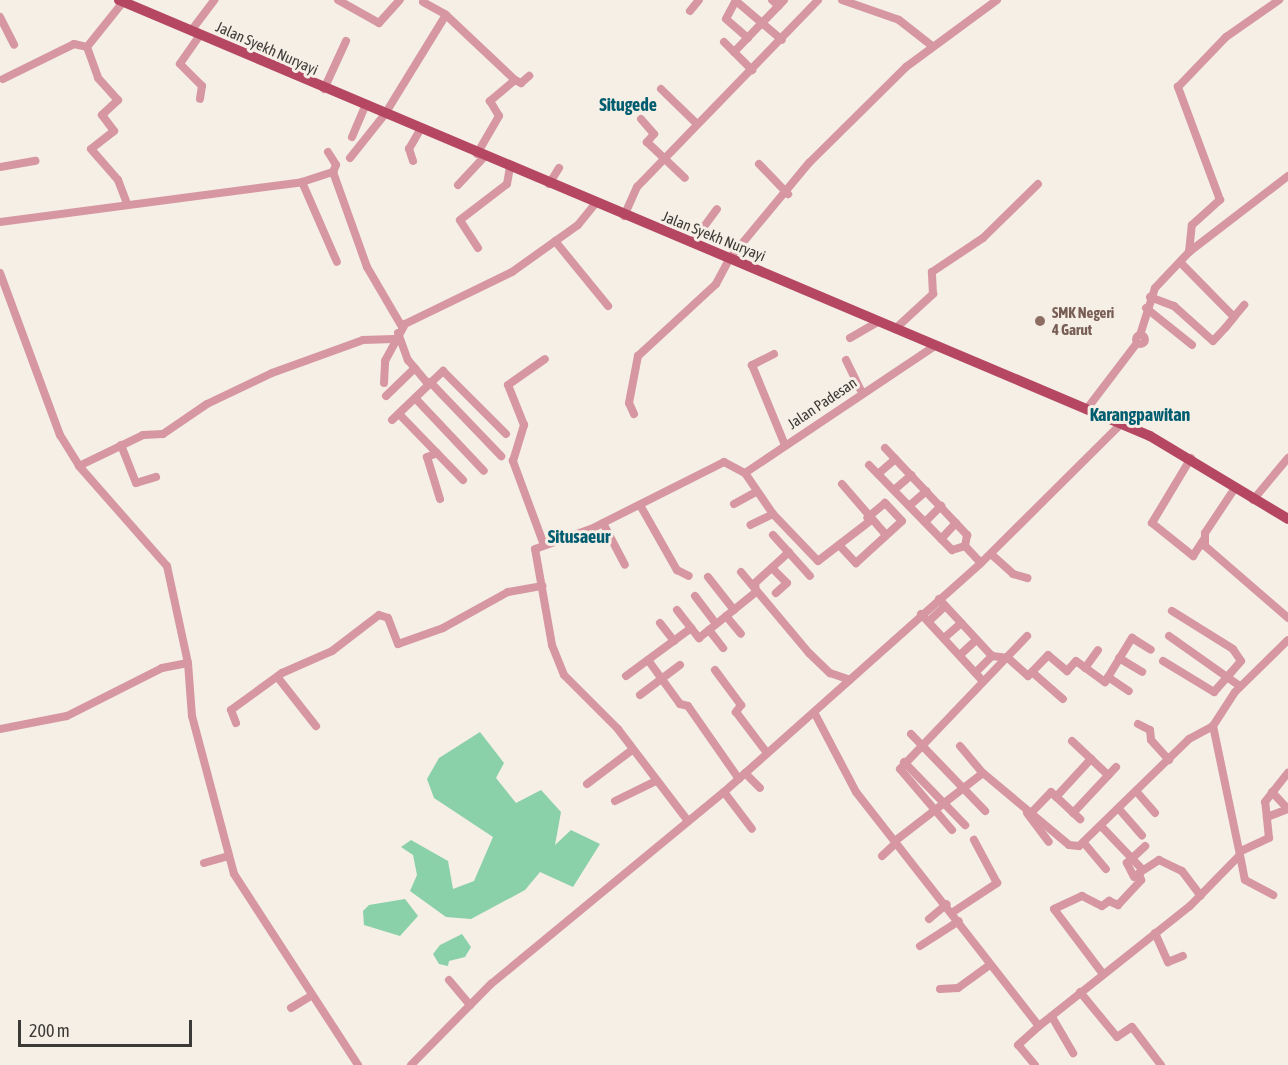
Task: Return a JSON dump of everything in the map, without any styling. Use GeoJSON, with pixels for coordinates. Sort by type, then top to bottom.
{"type":"FeatureCollection","features":[{"type":"Feature","properties":{"kind":"main road","name":"Jalan Syekh Nuryayi"},"geometry":{"type":"LineString","coordinates":[[121,1],[594,205],[729,258],[1121,424],[1191,458],[1253,500],[1288,519]]}},
{"type":"Feature","properties":{"kind":"street"},"geometry":{"type":"LineString","coordinates":[[201,99],[202,86],[180,64],[214,0]]}},
{"type":"Feature","properties":{"kind":"street"},"geometry":{"type":"LineString","coordinates":[[338,0],[380,23],[400,0]]}},
{"type":"Feature","properties":{"kind":"street"},"geometry":{"type":"LineString","coordinates":[[690,11],[699,0]]}},
{"type":"Feature","properties":{"kind":"street"},"geometry":{"type":"LineString","coordinates":[[748,38],[726,19],[736,0],[782,40]]}},
{"type":"Feature","properties":{"kind":"street"},"geometry":{"type":"LineString","coordinates":[[734,52],[781,3],[772,0]]}},
{"type":"Feature","properties":{"kind":"street"},"geometry":{"type":"LineString","coordinates":[[624,216],[630,196],[818,0]]}},
{"type":"Feature","properties":{"kind":"street"},"geometry":{"type":"LineString","coordinates":[[842,0],[899,20],[932,46]]}},
{"type":"Feature","properties":{"kind":"street"},"geometry":{"type":"LineString","coordinates":[[634,414],[629,403],[638,356],[714,286],[729,258],[788,194],[809,163],[932,46],[997,0]]}},
{"type":"Feature","properties":{"kind":"street"},"geometry":{"type":"LineString","coordinates":[[1189,252],[1192,225],[1220,201],[1178,87],[1226,37],[1279,0]]}},
{"type":"Feature","properties":{"kind":"street"},"geometry":{"type":"LineString","coordinates":[[87,47],[121,1]]}},
{"type":"Feature","properties":{"kind":"street"},"geometry":{"type":"LineString","coordinates":[[423,2],[446,15],[514,80],[520,83],[529,76]]}},
{"type":"Feature","properties":{"kind":"street"},"geometry":{"type":"LineString","coordinates":[[350,158],[385,114],[446,15]]}},
{"type":"Feature","properties":{"kind":"street"},"geometry":{"type":"LineString","coordinates":[[0,17],[14,45]]}},
{"type":"Feature","properties":{"kind":"street"},"geometry":{"type":"LineString","coordinates":[[324,89],[346,41]]}},
{"type":"Feature","properties":{"kind":"street"},"geometry":{"type":"LineString","coordinates":[[724,42],[752,70]]}},
{"type":"Feature","properties":{"kind":"street"},"geometry":{"type":"LineString","coordinates":[[3,79],[74,44],[87,47]]}},
{"type":"Feature","properties":{"kind":"street"},"geometry":{"type":"LineString","coordinates":[[87,47],[98,78],[118,100],[102,115],[114,131],[91,149],[118,180],[127,203]]}},
{"type":"Feature","properties":{"kind":"street"},"geometry":{"type":"LineString","coordinates":[[458,185],[481,155],[499,116],[490,101],[514,80]]}},
{"type":"Feature","properties":{"kind":"street"},"geometry":{"type":"LineString","coordinates":[[661,89],[697,124]]}},
{"type":"Feature","properties":{"kind":"street"},"geometry":{"type":"LineString","coordinates":[[365,106],[354,133],[367,136]]}},
{"type":"Feature","properties":{"kind":"street"},"geometry":{"type":"LineString","coordinates":[[641,119],[654,134],[647,142],[663,161],[685,178]]}},
{"type":"Feature","properties":{"kind":"street"},"geometry":{"type":"LineString","coordinates":[[413,161],[410,149],[420,130]]}},
{"type":"Feature","properties":{"kind":"street"},"geometry":{"type":"LineString","coordinates":[[328,152],[336,165],[333,172],[367,267],[415,368],[501,456]]}},
{"type":"Feature","properties":{"kind":"street"},"geometry":{"type":"LineString","coordinates":[[0,167],[35,161]]}},
{"type":"Feature","properties":{"kind":"street"},"geometry":{"type":"LineString","coordinates":[[759,164],[788,194]]}},
{"type":"Feature","properties":{"kind":"street"},"geometry":{"type":"LineString","coordinates":[[478,248],[460,219],[507,183],[510,167]]}},
{"type":"Feature","properties":{"kind":"street"},"geometry":{"type":"LineString","coordinates":[[549,184],[559,168]]}},
{"type":"Feature","properties":{"kind":"street"},"geometry":{"type":"LineString","coordinates":[[0,222],[127,203],[302,182],[333,172]]}},
{"type":"Feature","properties":{"kind":"street"},"geometry":{"type":"LineString","coordinates":[[1086,410],[1139,339],[1150,297],[1180,262],[1189,252],[1288,176]]}},
{"type":"Feature","properties":{"kind":"street"},"geometry":{"type":"LineString","coordinates":[[302,182],[337,262]]}},
{"type":"Feature","properties":{"kind":"street"},"geometry":{"type":"LineString","coordinates":[[895,330],[933,294],[932,272],[983,238],[1038,184]]}},
{"type":"Feature","properties":{"kind":"street"},"geometry":{"type":"LineString","coordinates":[[79,466],[121,446],[163,434],[212,401],[272,373],[363,340],[398,333],[512,272],[582,222],[594,205]]}},
{"type":"Feature","properties":{"kind":"street"},"geometry":{"type":"LineString","coordinates":[[692,243],[717,208]]}},
{"type":"Feature","properties":{"kind":"street"},"geometry":{"type":"LineString","coordinates":[[555,241],[608,306]]}},
{"type":"Feature","properties":{"kind":"street"},"geometry":{"type":"LineString","coordinates":[[1180,262],[1234,317]]}},
{"type":"Feature","properties":{"kind":"street"},"geometry":{"type":"LineString","coordinates":[[0,273],[57,428],[79,466],[167,566],[188,663],[192,716],[229,856],[244,892],[358,1065]]}},
{"type":"Feature","properties":{"kind":"street"},"geometry":{"type":"LineString","coordinates":[[1150,297],[1174,306],[1213,340],[1244,305]]}},
{"type":"Feature","properties":{"kind":"street"},"geometry":{"type":"LineString","coordinates":[[1146,308],[1192,345]]}},
{"type":"Feature","properties":{"kind":"street"},"geometry":{"type":"LineString","coordinates":[[850,338],[878,322]]}},
{"type":"Feature","properties":{"kind":"street"},"geometry":{"type":"LineString","coordinates":[[384,383],[398,333]]}},
{"type":"Feature","properties":{"kind":"street","name":"Jalan Padesan"},"geometry":{"type":"LineString","coordinates":[[745,473],[935,346]]}},
{"type":"Feature","properties":{"kind":"street"},"geometry":{"type":"LineString","coordinates":[[774,354],[752,365],[785,445]]}},
{"type":"Feature","properties":{"kind":"street"},"geometry":{"type":"LineString","coordinates":[[544,545],[513,460],[524,425],[508,382],[545,359]]}},
{"type":"Feature","properties":{"kind":"street"},"geometry":{"type":"LineString","coordinates":[[846,360],[862,393]]}},
{"type":"Feature","properties":{"kind":"street"},"geometry":{"type":"LineString","coordinates":[[386,396],[415,368]]}},
{"type":"Feature","properties":{"kind":"street"},"geometry":{"type":"LineString","coordinates":[[463,480],[437,453],[395,417],[443,371],[451,374],[506,434]]}},
{"type":"Feature","properties":{"kind":"street"},"geometry":{"type":"LineString","coordinates":[[415,398],[484,471]]}},
{"type":"Feature","properties":{"kind":"street"},"geometry":{"type":"LineString","coordinates":[[411,1065],[470,1005],[724,792],[991,554],[1121,424]]}},
{"type":"Feature","properties":{"kind":"street"},"geometry":{"type":"LineString","coordinates":[[121,446],[136,483],[156,477]]}},
{"type":"Feature","properties":{"kind":"street"},"geometry":{"type":"LineString","coordinates":[[869,465],[941,539],[956,551],[965,546],[968,538],[941,506],[885,448]]}},
{"type":"Feature","properties":{"kind":"street"},"geometry":{"type":"LineString","coordinates":[[437,453],[427,457],[440,499]]}},
{"type":"Feature","properties":{"kind":"street"},"geometry":{"type":"LineString","coordinates":[[1191,458],[1152,523],[1193,556],[1235,488]]}},
{"type":"Feature","properties":{"kind":"street"},"geometry":{"type":"LineString","coordinates":[[1253,500],[1288,458]]}},
{"type":"Feature","properties":{"kind":"street"},"geometry":{"type":"LineString","coordinates":[[878,474],[895,459]]}},
{"type":"Feature","properties":{"kind":"street"},"geometry":{"type":"LineString","coordinates":[[688,821],[654,782],[632,750],[561,670],[534,554],[544,545],[603,523],[727,461],[745,473],[773,514],[815,560],[838,545],[886,503],[902,521],[856,564],[838,545]]}},
{"type":"Feature","properties":{"kind":"street"},"geometry":{"type":"LineString","coordinates":[[894,490],[911,475]]}},
{"type":"Feature","properties":{"kind":"street"},"geometry":{"type":"LineString","coordinates":[[842,484],[869,519],[886,535]]}},
{"type":"Feature","properties":{"kind":"street"},"geometry":{"type":"LineString","coordinates":[[734,504],[757,491]]}},
{"type":"Feature","properties":{"kind":"street"},"geometry":{"type":"LineString","coordinates":[[909,506],[926,491]]}},
{"type":"Feature","properties":{"kind":"street"},"geometry":{"type":"LineString","coordinates":[[640,506],[677,570],[689,576]]}},
{"type":"Feature","properties":{"kind":"street"},"geometry":{"type":"LineString","coordinates":[[924,522],[941,506]]}},
{"type":"Feature","properties":{"kind":"street"},"geometry":{"type":"LineString","coordinates":[[750,525],[773,514]]}},
{"type":"Feature","properties":{"kind":"street"},"geometry":{"type":"LineString","coordinates":[[603,523],[625,565]]}},
{"type":"Feature","properties":{"kind":"street"},"geometry":{"type":"LineString","coordinates":[[941,539],[956,524]]}},
{"type":"Feature","properties":{"kind":"street"},"geometry":{"type":"LineString","coordinates":[[773,535],[810,576]]}},
{"type":"Feature","properties":{"kind":"street"},"geometry":{"type":"LineString","coordinates":[[1204,539],[1212,556],[1288,618]]}},
{"type":"Feature","properties":{"kind":"street"},"geometry":{"type":"LineString","coordinates":[[965,546],[981,563]]}},
{"type":"Feature","properties":{"kind":"street"},"geometry":{"type":"LineString","coordinates":[[756,591],[755,583],[789,552]]}},
{"type":"Feature","properties":{"kind":"street"},"geometry":{"type":"LineString","coordinates":[[991,554],[1011,573],[1028,578]]}},
{"type":"Feature","properties":{"kind":"street"},"geometry":{"type":"LineString","coordinates":[[772,568],[787,584],[776,593]]}},
{"type":"Feature","properties":{"kind":"street"},"geometry":{"type":"LineString","coordinates":[[741,572],[808,653],[830,673],[850,680]]}},
{"type":"Feature","properties":{"kind":"street"},"geometry":{"type":"LineString","coordinates":[[708,577],[734,610]]}},
{"type":"Feature","properties":{"kind":"street"},"geometry":{"type":"LineString","coordinates":[[236,723],[231,710],[279,679],[332,651],[380,614],[388,618],[398,644],[443,628],[508,592],[542,586]]}},
{"type":"Feature","properties":{"kind":"street"},"geometry":{"type":"LineString","coordinates":[[677,609],[699,639],[756,591]]}},
{"type":"Feature","properties":{"kind":"street"},"geometry":{"type":"LineString","coordinates":[[695,596],[716,624]]}},
{"type":"Feature","properties":{"kind":"street"},"geometry":{"type":"LineString","coordinates":[[939,599],[992,656],[1008,658],[1028,676],[1048,655],[1067,671],[1076,661],[1105,682],[1132,638],[1151,650]]}},
{"type":"Feature","properties":{"kind":"street"},"geometry":{"type":"LineString","coordinates":[[929,621],[945,606]]}},
{"type":"Feature","properties":{"kind":"street"},"geometry":{"type":"LineString","coordinates":[[1163,661],[1214,692],[1228,678],[1240,655],[1172,611]]}},
{"type":"Feature","properties":{"kind":"street"},"geometry":{"type":"LineString","coordinates":[[921,614],[978,675],[992,656]]}},
{"type":"Feature","properties":{"kind":"street"},"geometry":{"type":"LineString","coordinates":[[726,616],[741,634]]}},
{"type":"Feature","properties":{"kind":"street"},"geometry":{"type":"LineString","coordinates":[[660,623],[674,641]]}},
{"type":"Feature","properties":{"kind":"street"},"geometry":{"type":"LineString","coordinates":[[944,638],[961,623]]}},
{"type":"Feature","properties":{"kind":"street"},"geometry":{"type":"LineString","coordinates":[[626,676],[691,628]]}},
{"type":"Feature","properties":{"kind":"street"},"geometry":{"type":"LineString","coordinates":[[709,630],[723,648]]}},
{"type":"Feature","properties":{"kind":"street"},"geometry":{"type":"LineString","coordinates":[[952,830],[900,772],[904,762],[923,746],[1027,636]]}},
{"type":"Feature","properties":{"kind":"street"},"geometry":{"type":"LineString","coordinates":[[1169,636],[1240,686]]}},
{"type":"Feature","properties":{"kind":"street"},"geometry":{"type":"LineString","coordinates":[[960,655],[976,640]]}},
{"type":"Feature","properties":{"kind":"street"},"geometry":{"type":"LineString","coordinates":[[960,746],[982,773],[1069,845],[1084,843],[1180,748],[1213,726],[1240,686],[1288,640]]}},
{"type":"Feature","properties":{"kind":"street"},"geometry":{"type":"LineString","coordinates":[[1085,668],[1098,650]]}},
{"type":"Feature","properties":{"kind":"street"},"geometry":{"type":"LineString","coordinates":[[1119,658],[1142,672]]}},
{"type":"Feature","properties":{"kind":"street"},"geometry":{"type":"LineString","coordinates":[[648,660],[680,704],[688,705],[739,779]]}},
{"type":"Feature","properties":{"kind":"street"},"geometry":{"type":"LineString","coordinates":[[0,729],[67,716],[162,668],[188,663]]}},
{"type":"Feature","properties":{"kind":"street"},"geometry":{"type":"LineString","coordinates":[[640,695],[680,665]]}},
{"type":"Feature","properties":{"kind":"street"},"geometry":{"type":"LineString","coordinates":[[715,670],[741,705],[736,712],[767,753]]}},
{"type":"Feature","properties":{"kind":"street"},"geometry":{"type":"LineString","coordinates":[[1032,672],[1063,699]]}},
{"type":"Feature","properties":{"kind":"street"},"geometry":{"type":"LineString","coordinates":[[1108,677],[1129,691]]}},
{"type":"Feature","properties":{"kind":"street"},"geometry":{"type":"LineString","coordinates":[[279,679],[316,726]]}},
{"type":"Feature","properties":{"kind":"street"},"geometry":{"type":"LineString","coordinates":[[814,712],[847,779],[895,842],[947,904],[988,966],[1039,1026]]}},
{"type":"Feature","properties":{"kind":"street"},"geometry":{"type":"LineString","coordinates":[[1138,724],[1150,730],[1151,740],[1169,760]]}},
{"type":"Feature","properties":{"kind":"street"},"geometry":{"type":"LineString","coordinates":[[1213,726],[1245,880],[1273,895]]}},
{"type":"Feature","properties":{"kind":"street"},"geometry":{"type":"LineString","coordinates":[[911,734],[985,812]]}},
{"type":"Feature","properties":{"kind":"street"},"geometry":{"type":"LineString","coordinates":[[1072,741],[1108,775]]}},
{"type":"Feature","properties":{"kind":"street"},"geometry":{"type":"LineString","coordinates":[[587,784],[632,750]]}},
{"type":"Feature","properties":{"kind":"street"},"geometry":{"type":"LineString","coordinates":[[1056,797],[1091,759]]}},
{"type":"Feature","properties":{"kind":"street"},"geometry":{"type":"LineString","coordinates":[[904,762],[965,825]]}},
{"type":"Feature","properties":{"kind":"street"},"geometry":{"type":"LineString","coordinates":[[1073,813],[1116,766]]}},
{"type":"Feature","properties":{"kind":"street"},"geometry":{"type":"LineString","coordinates":[[745,773],[760,788]]}},
{"type":"Feature","properties":{"kind":"street"},"geometry":{"type":"LineString","coordinates":[[882,856],[895,842],[962,786],[982,773]]}},
{"type":"Feature","properties":{"kind":"street"},"geometry":{"type":"LineString","coordinates":[[1035,1065],[1018,1045],[1102,974],[1201,896],[1241,853],[1267,841],[1265,802],[1288,773]]}},
{"type":"Feature","properties":{"kind":"street"},"geometry":{"type":"LineString","coordinates":[[615,801],[654,782]]}},
{"type":"Feature","properties":{"kind":"street"},"geometry":{"type":"LineString","coordinates":[[724,792],[752,829]]}},
{"type":"Feature","properties":{"kind":"street"},"geometry":{"type":"LineString","coordinates":[[1029,813],[1051,792],[1080,819]]}},
{"type":"Feature","properties":{"kind":"street"},"geometry":{"type":"LineString","coordinates":[[1136,792],[1155,813]]}},
{"type":"Feature","properties":{"kind":"street"},"geometry":{"type":"LineString","coordinates":[[1267,817],[1288,809],[1272,792]]}},
{"type":"Feature","properties":{"kind":"street"},"geometry":{"type":"LineString","coordinates":[[1119,809],[1142,835]]}},
{"type":"Feature","properties":{"kind":"street"},"geometry":{"type":"LineString","coordinates":[[1029,813],[1049,842]]}},
{"type":"Feature","properties":{"kind":"street"},"geometry":{"type":"LineString","coordinates":[[1102,827],[1143,870]]}},
{"type":"Feature","properties":{"kind":"street"},"geometry":{"type":"LineString","coordinates":[[953,912],[997,883],[974,840]]}},
{"type":"Feature","properties":{"kind":"street"},"geometry":{"type":"LineString","coordinates":[[1084,843],[1106,868]]}},
{"type":"Feature","properties":{"kind":"street"},"geometry":{"type":"LineString","coordinates":[[1134,877],[1126,868],[1131,858],[1145,846]]}},
{"type":"Feature","properties":{"kind":"street"},"geometry":{"type":"LineString","coordinates":[[204,863],[229,856]]}},
{"type":"Feature","properties":{"kind":"street"},"geometry":{"type":"LineString","coordinates":[[1102,974],[1053,910],[1082,896],[1102,906],[1109,901],[1118,905],[1143,870],[1166,861],[1201,896]]}},
{"type":"Feature","properties":{"kind":"street"},"geometry":{"type":"LineString","coordinates":[[929,919],[947,904]]}},
{"type":"Feature","properties":{"kind":"street"},"geometry":{"type":"LineString","coordinates":[[920,946],[959,921]]}},
{"type":"Feature","properties":{"kind":"street"},"geometry":{"type":"LineString","coordinates":[[1155,933],[1168,962],[1183,957]]}},
{"type":"Feature","properties":{"kind":"street"},"geometry":{"type":"LineString","coordinates":[[940,989],[958,988],[988,966]]}},
{"type":"Feature","properties":{"kind":"street"},"geometry":{"type":"LineString","coordinates":[[449,980],[470,1005]]}},
{"type":"Feature","properties":{"kind":"street"},"geometry":{"type":"LineString","coordinates":[[1080,992],[1117,1037],[1133,1028],[1161,1065]]}},
{"type":"Feature","properties":{"kind":"street"},"geometry":{"type":"LineString","coordinates":[[291,1008],[311,996]]}},
{"type":"Feature","properties":{"kind":"street"},"geometry":{"type":"LineString","coordinates":[[1052,1017],[1073,1053]]}},
{"type":"Feature","properties":{"kind":"green space"},"geometry":{"type":"Polygon","coordinates":[[[480,732],[504,763],[496,778],[516,803],[541,790],[561,812],[555,845],[571,830],[600,844],[573,887],[540,872],[525,890],[471,919],[446,917],[410,891],[417,875],[413,855],[401,847],[411,840],[448,861],[453,889],[474,881],[493,837],[434,798],[427,779],[439,758],[480,732]]]}},
{"type":"Feature","properties":{"kind":"green space"},"geometry":{"type":"Polygon","coordinates":[[[405,899],[418,916],[400,936],[364,925],[363,911],[369,905],[405,899]]]}},
{"type":"Feature","properties":{"kind":"green space"},"geometry":{"type":"Polygon","coordinates":[[[462,934],[471,947],[465,957],[449,961],[448,966],[439,964],[433,954],[440,945],[462,934]]]}},
{"type":"Feature","properties":{"kind":"place","name":"SMK Negeri 4 Garut"},"geometry":{"type":"Point","coordinates":[1040,321]}},
{"type":"Feature","properties":{"kind":"district","name":"Situgede"},"geometry":{"type":"Point","coordinates":[628,105]}},
{"type":"Feature","properties":{"kind":"district","name":"Karangpawitan"},"geometry":{"type":"Point","coordinates":[1140,415]}},
{"type":"Feature","properties":{"kind":"district","name":"Situsaeur"},"geometry":{"type":"Point","coordinates":[579,537]}}]}
